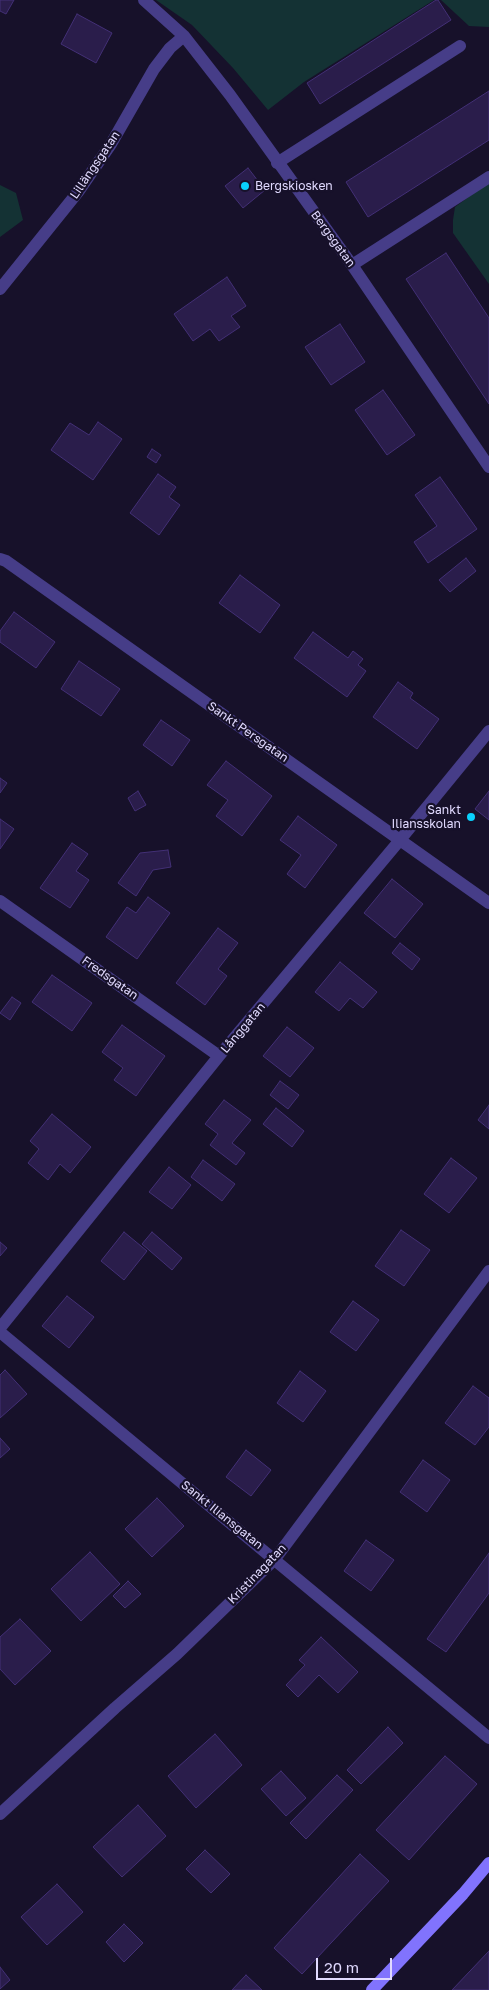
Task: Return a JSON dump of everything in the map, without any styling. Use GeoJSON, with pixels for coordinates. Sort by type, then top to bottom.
{"type":"FeatureCollection","features":[{"type":"Feature","properties":{"kind":"main road"},"geometry":{"type":"LineString","coordinates":[[372,1990],[463,1894],[489,1863]]}},
{"type":"Feature","properties":{"kind":"street","name":"Bergsgatan"},"geometry":{"type":"LineString","coordinates":[[144,0],[184,36],[230,95],[352,265],[489,467]]}},
{"type":"Feature","properties":{"kind":"street","name":"Lillängsgatan"},"geometry":{"type":"LineString","coordinates":[[0,289],[78,192],[110,144],[154,69],[170,48],[184,36]]}},
{"type":"Feature","properties":{"kind":"street"},"geometry":{"type":"LineString","coordinates":[[277,163],[460,46]]}},
{"type":"Feature","properties":{"kind":"street"},"geometry":{"type":"LineString","coordinates":[[352,265],[489,177]]}},
{"type":"Feature","properties":{"kind":"street","name":"Sankt Persgatan"},"geometry":{"type":"LineString","coordinates":[[3,560],[489,903]]}},
{"type":"Feature","properties":{"kind":"street","name":"Långgatan"},"geometry":{"type":"LineString","coordinates":[[0,1328],[219,1056],[489,731]]}},
{"type":"Feature","properties":{"kind":"street","name":"Fredsgatan"},"geometry":{"type":"LineString","coordinates":[[0,901],[219,1056]]}},
{"type":"Feature","properties":{"kind":"street","name":"Kristinagatan"},"geometry":{"type":"LineString","coordinates":[[0,1814],[115,1708],[177,1654],[275,1558],[489,1271]]}},
{"type":"Feature","properties":{"kind":"street","name":"Sankt Iliansgatan"},"geometry":{"type":"LineString","coordinates":[[0,1332],[275,1558],[489,1738]]}},
{"type":"Feature","properties":{"kind":"green space"},"geometry":{"type":"Polygon","coordinates":[[[156,0],[434,0],[304,82],[268,110],[233,68],[192,25],[156,0]]]}},
{"type":"Feature","properties":{"kind":"green space"},"geometry":{"type":"Polygon","coordinates":[[[441,0],[489,0],[489,27],[469,26],[441,0]]]}},
{"type":"Feature","properties":{"kind":"green space"},"geometry":{"type":"Polygon","coordinates":[[[489,182],[489,284],[453,233],[453,220],[455,207],[489,182]]]}},
{"type":"Feature","properties":{"kind":"green space"},"geometry":{"type":"Polygon","coordinates":[[[0,185],[16,193],[23,220],[0,237],[0,185]]]}},
{"type":"Feature","properties":{"kind":"building"},"geometry":{"type":"Polygon","coordinates":[[[0,0],[14,0],[6,14],[0,11],[0,0]]]}},
{"type":"Feature","properties":{"kind":"building"},"geometry":{"type":"Polygon","coordinates":[[[438,0],[451,20],[320,104],[307,83],[438,0]]]}},
{"type":"Feature","properties":{"kind":"building"},"geometry":{"type":"Polygon","coordinates":[[[77,14],[112,33],[96,63],[61,44],[77,14]]]}},
{"type":"Feature","properties":{"kind":"building"},"geometry":{"type":"Polygon","coordinates":[[[489,91],[489,140],[368,217],[346,182],[489,91]]]}},
{"type":"Feature","properties":{"kind":"building"},"geometry":{"type":"Polygon","coordinates":[[[248,168],[265,190],[243,208],[225,186],[248,168]]]}},
{"type":"Feature","properties":{"kind":"building"},"geometry":{"type":"Polygon","coordinates":[[[446,253],[489,318],[489,404],[406,279],[446,253]]]}},
{"type":"Feature","properties":{"kind":"building"},"geometry":{"type":"Polygon","coordinates":[[[227,277],[246,306],[231,316],[240,327],[219,341],[210,329],[193,341],[174,314],[227,277]]]}},
{"type":"Feature","properties":{"kind":"building"},"geometry":{"type":"Polygon","coordinates":[[[340,324],[365,362],[331,385],[305,347],[340,324]]]}},
{"type":"Feature","properties":{"kind":"building"},"geometry":{"type":"Polygon","coordinates":[[[383,390],[415,435],[387,455],[355,410],[383,390]]]}},
{"type":"Feature","properties":{"kind":"building"},"geometry":{"type":"Polygon","coordinates":[[[98,422],[122,439],[93,480],[51,450],[70,423],[89,435],[98,422]]]}},
{"type":"Feature","properties":{"kind":"building"},"geometry":{"type":"Polygon","coordinates":[[[152,449],[161,455],[156,463],[147,457],[152,449]]]}},
{"type":"Feature","properties":{"kind":"building"},"geometry":{"type":"Polygon","coordinates":[[[158,474],[176,487],[169,497],[180,505],[159,535],[130,513],[158,474]]]}},
{"type":"Feature","properties":{"kind":"building"},"geometry":{"type":"Polygon","coordinates":[[[440,477],[477,529],[428,563],[414,542],[437,526],[415,495],[440,477]]]}},
{"type":"Feature","properties":{"kind":"building"},"geometry":{"type":"Polygon","coordinates":[[[466,558],[476,571],[450,592],[439,580],[466,558]]]}},
{"type":"Feature","properties":{"kind":"building"},"geometry":{"type":"Polygon","coordinates":[[[240,575],[280,605],[260,633],[219,603],[240,575]]]}},
{"type":"Feature","properties":{"kind":"building"},"geometry":{"type":"Polygon","coordinates":[[[14,612],[55,642],[36,668],[0,642],[0,631],[14,612]]]}},
{"type":"Feature","properties":{"kind":"building"},"geometry":{"type":"Polygon","coordinates":[[[313,632],[348,658],[353,651],[363,659],[358,665],[366,671],[347,697],[294,658],[313,632]]]}},
{"type":"Feature","properties":{"kind":"building"},"geometry":{"type":"Polygon","coordinates":[[[79,661],[120,689],[101,716],[61,689],[79,661]]]}},
{"type":"Feature","properties":{"kind":"building"},"geometry":{"type":"Polygon","coordinates":[[[398,682],[413,693],[410,698],[439,719],[417,749],[373,717],[398,682]]]}},
{"type":"Feature","properties":{"kind":"building"},"geometry":{"type":"Polygon","coordinates":[[[161,720],[190,740],[172,766],[143,745],[161,720]]]}},
{"type":"Feature","properties":{"kind":"building"},"geometry":{"type":"Polygon","coordinates":[[[226,761],[272,796],[242,836],[216,816],[228,800],[207,785],[226,761]]]}},
{"type":"Feature","properties":{"kind":"building"},"geometry":{"type":"Polygon","coordinates":[[[0,778],[7,783],[0,793],[0,778]]]}},
{"type":"Feature","properties":{"kind":"building"},"geometry":{"type":"Polygon","coordinates":[[[138,791],[146,805],[135,811],[128,798],[138,791]]]}},
{"type":"Feature","properties":{"kind":"building"},"geometry":{"type":"Polygon","coordinates":[[[489,791],[489,820],[475,809],[489,791]]]}},
{"type":"Feature","properties":{"kind":"building"},"geometry":{"type":"Polygon","coordinates":[[[298,816],[337,845],[305,888],[287,874],[301,855],[280,840],[298,816]]]}},
{"type":"Feature","properties":{"kind":"building"},"geometry":{"type":"Polygon","coordinates":[[[0,819],[14,829],[0,849],[0,819]]]}},
{"type":"Feature","properties":{"kind":"building"},"geometry":{"type":"Polygon","coordinates":[[[72,843],[88,854],[76,871],[89,880],[70,908],[40,888],[72,843]]]}},
{"type":"Feature","properties":{"kind":"building"},"geometry":{"type":"Polygon","coordinates":[[[168,850],[171,867],[153,870],[136,896],[118,883],[140,853],[168,850]]]}},
{"type":"Feature","properties":{"kind":"building"},"geometry":{"type":"Polygon","coordinates":[[[392,879],[423,904],[395,938],[364,913],[392,879]]]}},
{"type":"Feature","properties":{"kind":"building"},"geometry":{"type":"Polygon","coordinates":[[[148,897],[170,913],[137,959],[106,937],[127,907],[136,913],[148,897]]]}},
{"type":"Feature","properties":{"kind":"building"},"geometry":{"type":"Polygon","coordinates":[[[218,928],[238,943],[218,969],[227,976],[205,1005],[176,983],[218,928]]]}},
{"type":"Feature","properties":{"kind":"building"},"geometry":{"type":"Polygon","coordinates":[[[400,943],[420,959],[412,970],[392,953],[400,943]]]}},
{"type":"Feature","properties":{"kind":"building"},"geometry":{"type":"Polygon","coordinates":[[[340,962],[377,992],[363,1008],[350,998],[339,1011],[315,992],[340,962]]]}},
{"type":"Feature","properties":{"kind":"building"},"geometry":{"type":"Polygon","coordinates":[[[52,975],[92,1003],[72,1031],[32,1002],[52,975]]]}},
{"type":"Feature","properties":{"kind":"building"},"geometry":{"type":"Polygon","coordinates":[[[12,997],[21,1003],[10,1020],[0,1013],[12,997]]]}},
{"type":"Feature","properties":{"kind":"building"},"geometry":{"type":"Polygon","coordinates":[[[122,1025],[165,1056],[136,1096],[114,1080],[123,1068],[102,1052],[122,1025]]]}},
{"type":"Feature","properties":{"kind":"building"},"geometry":{"type":"Polygon","coordinates":[[[287,1027],[314,1048],[290,1077],[263,1056],[287,1027]]]}},
{"type":"Feature","properties":{"kind":"building"},"geometry":{"type":"Polygon","coordinates":[[[280,1081],[299,1095],[288,1109],[270,1095],[280,1081]]]}},
{"type":"Feature","properties":{"kind":"building"},"geometry":{"type":"Polygon","coordinates":[[[224,1100],[251,1120],[232,1143],[245,1153],[236,1165],[210,1145],[218,1134],[205,1124],[224,1100]]]}},
{"type":"Feature","properties":{"kind":"building"},"geometry":{"type":"Polygon","coordinates":[[[489,1105],[489,1129],[478,1120],[489,1105]]]}},
{"type":"Feature","properties":{"kind":"building"},"geometry":{"type":"Polygon","coordinates":[[[276,1108],[304,1131],[292,1147],[263,1124],[276,1108]]]}},
{"type":"Feature","properties":{"kind":"building"},"geometry":{"type":"Polygon","coordinates":[[[52,1114],[91,1147],[70,1173],[60,1164],[48,1180],[28,1163],[39,1149],[30,1141],[52,1114]]]}},
{"type":"Feature","properties":{"kind":"building"},"geometry":{"type":"Polygon","coordinates":[[[451,1158],[477,1178],[449,1213],[424,1194],[451,1158]]]}},
{"type":"Feature","properties":{"kind":"building"},"geometry":{"type":"Polygon","coordinates":[[[203,1160],[235,1184],[222,1201],[191,1177],[203,1160]]]}},
{"type":"Feature","properties":{"kind":"building"},"geometry":{"type":"Polygon","coordinates":[[[169,1167],[191,1185],[172,1209],[149,1192],[169,1167]]]}},
{"type":"Feature","properties":{"kind":"building"},"geometry":{"type":"Polygon","coordinates":[[[401,1230],[430,1250],[404,1286],[375,1266],[401,1230]]]}},
{"type":"Feature","properties":{"kind":"building"},"geometry":{"type":"Polygon","coordinates":[[[124,1232],[147,1251],[124,1280],[101,1261],[124,1232]]]}},
{"type":"Feature","properties":{"kind":"building"},"geometry":{"type":"Polygon","coordinates":[[[152,1232],[182,1258],[172,1270],[142,1244],[152,1232]]]}},
{"type":"Feature","properties":{"kind":"building"},"geometry":{"type":"Polygon","coordinates":[[[0,1242],[7,1248],[0,1256],[0,1242]]]}},
{"type":"Feature","properties":{"kind":"building"},"geometry":{"type":"Polygon","coordinates":[[[67,1296],[94,1317],[69,1348],[42,1326],[67,1296]]]}},
{"type":"Feature","properties":{"kind":"building"},"geometry":{"type":"Polygon","coordinates":[[[353,1301],[379,1320],[356,1351],[330,1332],[353,1301]]]}},
{"type":"Feature","properties":{"kind":"building"},"geometry":{"type":"Polygon","coordinates":[[[5,1370],[27,1394],[0,1418],[0,1375],[5,1370]]]}},
{"type":"Feature","properties":{"kind":"building"},"geometry":{"type":"Polygon","coordinates":[[[300,1371],[326,1391],[303,1422],[277,1403],[300,1371]]]}},
{"type":"Feature","properties":{"kind":"building"},"geometry":{"type":"Polygon","coordinates":[[[473,1386],[489,1398],[489,1427],[475,1445],[445,1423],[473,1386]]]}},
{"type":"Feature","properties":{"kind":"building"},"geometry":{"type":"Polygon","coordinates":[[[0,1438],[10,1449],[0,1458],[0,1438]]]}},
{"type":"Feature","properties":{"kind":"building"},"geometry":{"type":"Polygon","coordinates":[[[246,1450],[271,1470],[251,1496],[226,1477],[246,1450]]]}},
{"type":"Feature","properties":{"kind":"building"},"geometry":{"type":"Polygon","coordinates":[[[423,1460],[450,1480],[427,1512],[400,1492],[423,1460]]]}},
{"type":"Feature","properties":{"kind":"building"},"geometry":{"type":"Polygon","coordinates":[[[157,1498],[184,1526],[152,1557],[125,1529],[157,1498]]]}},
{"type":"Feature","properties":{"kind":"building"},"geometry":{"type":"Polygon","coordinates":[[[366,1540],[394,1560],[371,1591],[344,1571],[366,1540]]]}},
{"type":"Feature","properties":{"kind":"building"},"geometry":{"type":"Polygon","coordinates":[[[90,1552],[120,1584],[81,1621],[51,1589],[90,1552]]]}},
{"type":"Feature","properties":{"kind":"building"},"geometry":{"type":"Polygon","coordinates":[[[489,1553],[489,1593],[446,1652],[427,1639],[489,1553]]]}},
{"type":"Feature","properties":{"kind":"building"},"geometry":{"type":"Polygon","coordinates":[[[128,1581],[141,1594],[125,1608],[113,1596],[128,1581]]]}},
{"type":"Feature","properties":{"kind":"building"},"geometry":{"type":"Polygon","coordinates":[[[20,1619],[51,1651],[15,1685],[0,1669],[0,1637],[20,1619]]]}},
{"type":"Feature","properties":{"kind":"building"},"geometry":{"type":"Polygon","coordinates":[[[321,1637],[358,1672],[338,1693],[319,1675],[298,1697],[286,1685],[305,1665],[299,1660],[321,1637]]]}},
{"type":"Feature","properties":{"kind":"building"},"geometry":{"type":"Polygon","coordinates":[[[388,1727],[403,1743],[361,1784],[347,1770],[388,1727]]]}},
{"type":"Feature","properties":{"kind":"building"},"geometry":{"type":"Polygon","coordinates":[[[215,1734],[242,1765],[196,1808],[168,1776],[215,1734]]]}},
{"type":"Feature","properties":{"kind":"building"},"geometry":{"type":"Polygon","coordinates":[[[445,1756],[477,1784],[409,1860],[376,1830],[445,1756]]]}},
{"type":"Feature","properties":{"kind":"building"},"geometry":{"type":"Polygon","coordinates":[[[281,1771],[306,1798],[286,1816],[261,1789],[281,1771]]]}},
{"type":"Feature","properties":{"kind":"building"},"geometry":{"type":"Polygon","coordinates":[[[337,1775],[353,1790],[306,1839],[290,1823],[337,1775]]]}},
{"type":"Feature","properties":{"kind":"building"},"geometry":{"type":"Polygon","coordinates":[[[138,1805],[166,1836],[122,1877],[93,1847],[138,1805]]]}},
{"type":"Feature","properties":{"kind":"building"},"geometry":{"type":"Polygon","coordinates":[[[205,1850],[230,1874],[211,1893],[186,1869],[205,1850]]]}},
{"type":"Feature","properties":{"kind":"building"},"geometry":{"type":"Polygon","coordinates":[[[360,1854],[389,1881],[302,1974],[274,1948],[360,1854]]]}},
{"type":"Feature","properties":{"kind":"building"},"geometry":{"type":"Polygon","coordinates":[[[57,1884],[83,1912],[47,1945],[21,1917],[57,1884]]]}},
{"type":"Feature","properties":{"kind":"building"},"geometry":{"type":"Polygon","coordinates":[[[124,1924],[143,1943],[124,1962],[106,1942],[124,1924]]]}},
{"type":"Feature","properties":{"kind":"building"},"geometry":{"type":"Polygon","coordinates":[[[489,1951],[489,1990],[452,1990],[489,1951]]]}},
{"type":"Feature","properties":{"kind":"building"},"geometry":{"type":"Polygon","coordinates":[[[0,1967],[10,1980],[0,1989],[0,1967]]]}},
{"type":"Feature","properties":{"kind":"building"},"geometry":{"type":"Polygon","coordinates":[[[246,1975],[262,1990],[232,1990],[246,1975]]]}},
{"type":"Feature","properties":{"kind":"place","name":"Bergskiosken"},"geometry":{"type":"Point","coordinates":[245,186]}},
{"type":"Feature","properties":{"kind":"place","name":"Sankt Iliansskolan"},"geometry":{"type":"Point","coordinates":[471,817]}}]}
